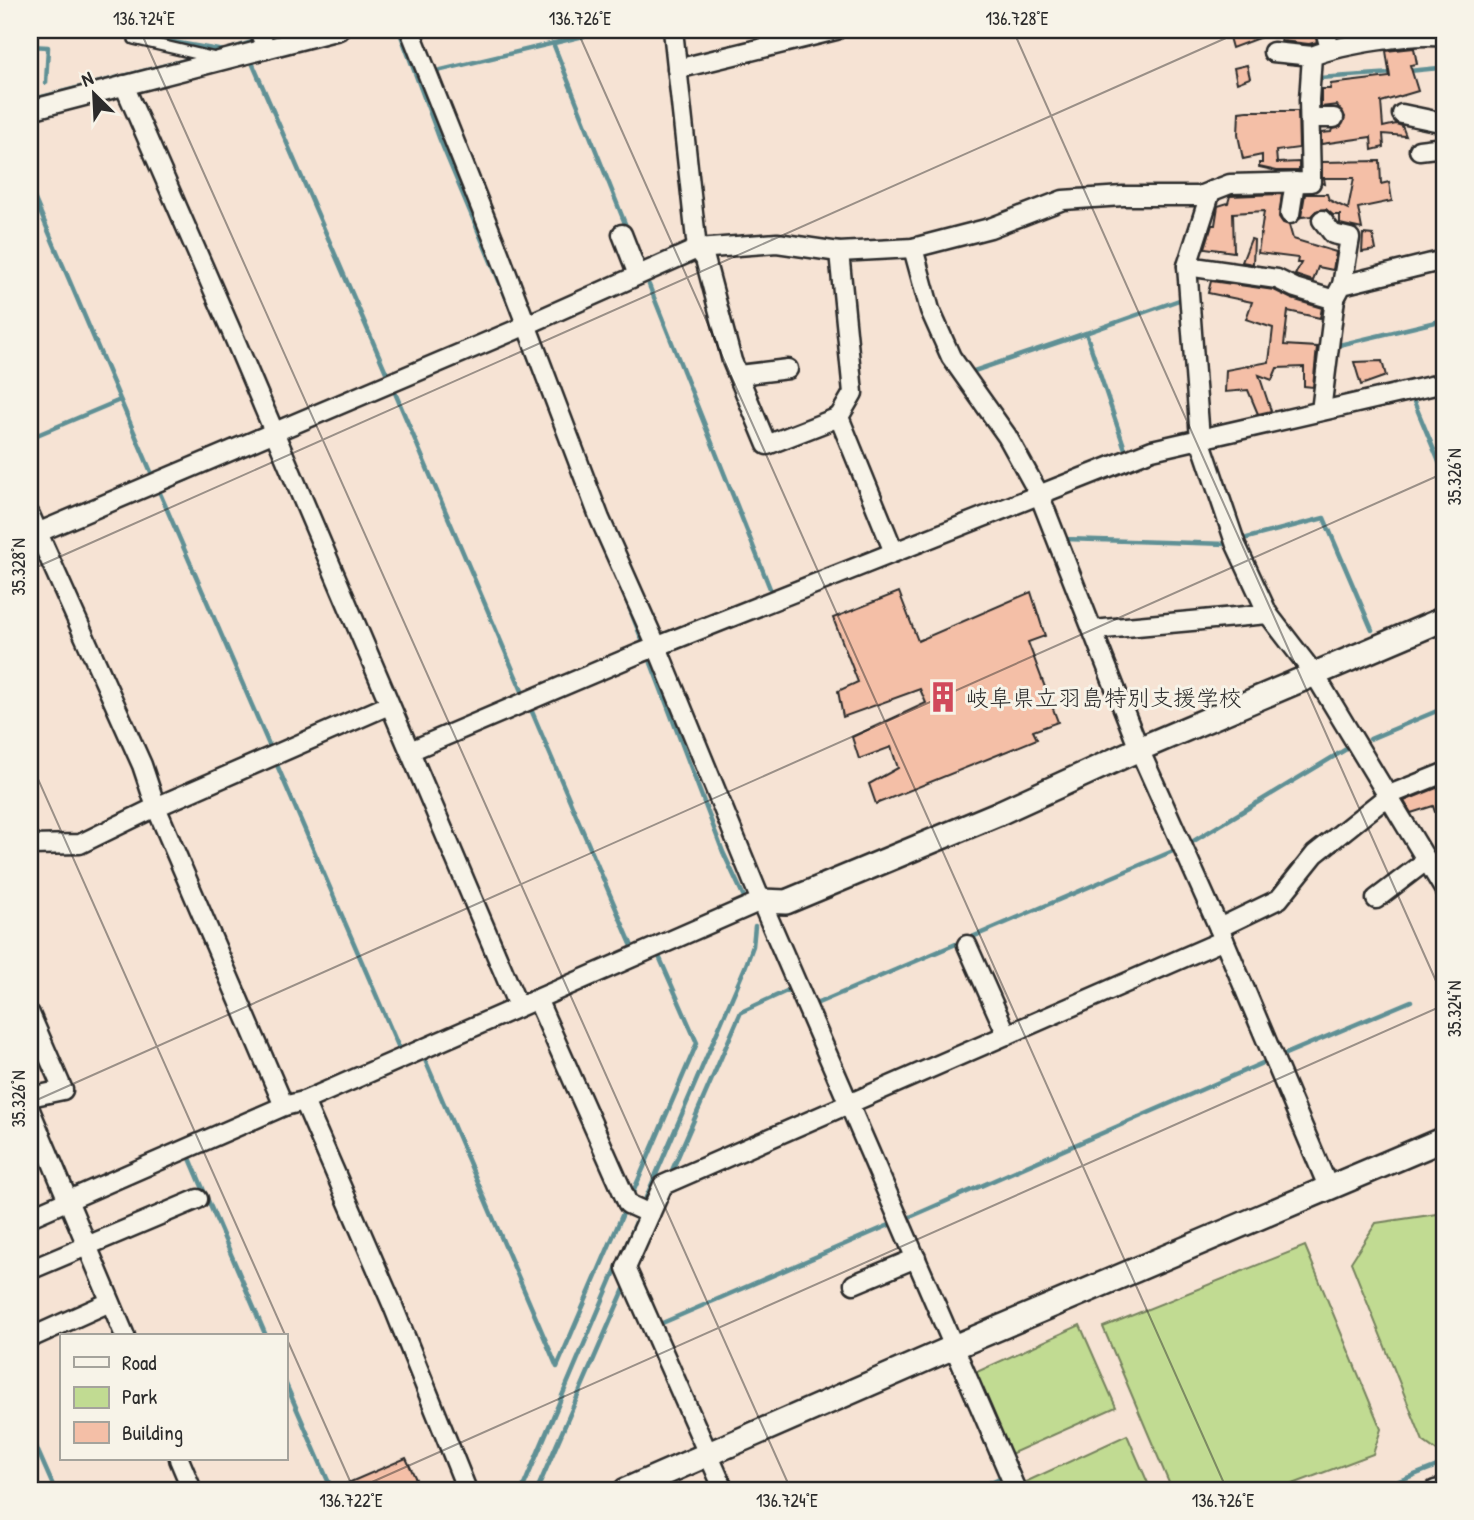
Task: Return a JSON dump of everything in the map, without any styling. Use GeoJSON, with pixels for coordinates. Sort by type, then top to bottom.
{"type":"FeatureCollection","features":[{"type":"Feature","properties":{"kind":"street"},"geometry":{"type":"LineString","coordinates":[[258,30],[266,49]]}},
{"type":"Feature","properties":{"kind":"street"},"geometry":{"type":"LineString","coordinates":[[30,110],[339,30]]}},
{"type":"Feature","properties":{"kind":"street"},"geometry":{"type":"LineString","coordinates":[[410,30],[527,325],[600,519],[657,648],[848,1105],[1016,1490]]}},
{"type":"Feature","properties":{"kind":"street"},"geometry":{"type":"LineString","coordinates":[[673,30],[697,249],[705,259],[732,360],[767,445],[839,417],[853,393],[839,253]]}},
{"type":"Feature","properties":{"kind":"street"},"geometry":{"type":"LineString","coordinates":[[677,69],[836,30]]}},
{"type":"Feature","properties":{"kind":"street"},"geometry":{"type":"LineString","coordinates":[[1325,30],[1330,49]]}},
{"type":"Feature","properties":{"kind":"street"},"geometry":{"type":"LineString","coordinates":[[1273,52],[1312,55],[1380,36],[1444,37]]}},
{"type":"Feature","properties":{"kind":"street"},"geometry":{"type":"LineString","coordinates":[[34,535],[527,325],[697,249],[777,243],[839,253],[913,248],[990,228],[1063,200],[1123,196],[1199,196],[1230,184],[1311,182],[1312,55]]}},
{"type":"Feature","properties":{"kind":"street"},"geometry":{"type":"LineString","coordinates":[[124,85],[519,1006]]}},
{"type":"Feature","properties":{"kind":"street"},"geometry":{"type":"LineString","coordinates":[[1402,114],[1440,122],[1444,120]]}},
{"type":"Feature","properties":{"kind":"street"},"geometry":{"type":"LineString","coordinates":[[1310,118],[1334,118]]}},
{"type":"Feature","properties":{"kind":"street"},"geometry":{"type":"LineString","coordinates":[[1419,150],[1444,147]]}},
{"type":"Feature","properties":{"kind":"street"},"geometry":{"type":"LineString","coordinates":[[1290,215],[1295,182]]}},
{"type":"Feature","properties":{"kind":"street"},"geometry":{"type":"LineString","coordinates":[[1211,191],[1187,266],[1200,439],[1236,545],[1268,614],[1315,675],[1435,865],[1444,889]]}},
{"type":"Feature","properties":{"kind":"street"},"geometry":{"type":"LineString","coordinates":[[1321,411],[1350,237],[1333,234],[1322,220]]}},
{"type":"Feature","properties":{"kind":"street"},"geometry":{"type":"LineString","coordinates":[[622,234],[639,275]]}},
{"type":"Feature","properties":{"kind":"street"},"geometry":{"type":"LineString","coordinates":[[913,248],[930,310],[951,357],[1007,436],[1039,494],[1139,749],[1222,934],[1329,1189]]}},
{"type":"Feature","properties":{"kind":"street"},"geometry":{"type":"LineString","coordinates":[[1187,266],[1277,279],[1295,288],[1339,292],[1444,260]]}},
{"type":"Feature","properties":{"kind":"street"},"geometry":{"type":"LineString","coordinates":[[738,374],[788,369]]}},
{"type":"Feature","properties":{"kind":"street"},"geometry":{"type":"LineString","coordinates":[[410,751],[638,654],[1152,450],[1444,383]]}},
{"type":"Feature","properties":{"kind":"street"},"geometry":{"type":"LineString","coordinates":[[839,417],[894,552]]}},
{"type":"Feature","properties":{"kind":"street"},"geometry":{"type":"LineString","coordinates":[[30,515],[34,535],[142,765],[156,807],[284,1106]]}},
{"type":"Feature","properties":{"kind":"street"},"geometry":{"type":"LineString","coordinates":[[1093,630],[1268,614]]}},
{"type":"Feature","properties":{"kind":"street"},"geometry":{"type":"LineString","coordinates":[[30,1217],[284,1106],[304,1101],[761,901],[786,902],[997,814],[1139,749],[1444,619]]}},
{"type":"Feature","properties":{"kind":"street"},"geometry":{"type":"LineString","coordinates":[[30,845],[80,844],[156,807],[389,705]]}},
{"type":"Feature","properties":{"kind":"street"},"geometry":{"type":"LineString","coordinates":[[724,1490],[626,1268],[643,1211],[663,1185],[1007,1035],[1222,934],[1279,899],[1315,854],[1389,795],[1444,773]]}},
{"type":"Feature","properties":{"kind":"street"},"geometry":{"type":"LineString","coordinates":[[1376,899],[1435,865]]}},
{"type":"Feature","properties":{"kind":"street"},"geometry":{"type":"LineString","coordinates":[[967,945],[1007,1035]]}},
{"type":"Feature","properties":{"kind":"street"},"geometry":{"type":"LineString","coordinates":[[537,999],[628,1204],[643,1211]]}},
{"type":"Feature","properties":{"kind":"street"},"geometry":{"type":"LineString","coordinates":[[30,1014],[63,1090],[30,1097]]}},
{"type":"Feature","properties":{"kind":"street"},"geometry":{"type":"LineString","coordinates":[[304,1101],[393,1306],[467,1490]]}},
{"type":"Feature","properties":{"kind":"street"},"geometry":{"type":"LineString","coordinates":[[30,1110],[124,1334]]}},
{"type":"Feature","properties":{"kind":"street"},"geometry":{"type":"LineString","coordinates":[[625,1490],[1444,1139]]}},
{"type":"Feature","properties":{"kind":"street"},"geometry":{"type":"LineString","coordinates":[[30,1270],[198,1199]]}},
{"type":"Feature","properties":{"kind":"street"},"geometry":{"type":"LineString","coordinates":[[854,1284],[916,1258]]}},
{"type":"Feature","properties":{"kind":"street"},"geometry":{"type":"LineString","coordinates":[[30,1338],[110,1302]]}},
{"type":"Feature","properties":{"kind":"street"},"geometry":{"type":"LineString","coordinates":[[178,1460],[192,1490]]}},
{"type":"Feature","properties":{"kind":"street"},"geometry":{"type":"LineString","coordinates":[[1434,1490],[1444,1488]]}},
{"type":"Feature","properties":{"kind":"lane"},"geometry":{"type":"LineString","coordinates":[[134,30],[134,40],[220,59]]}},
{"type":"Feature","properties":{"kind":"green space"},"geometry":{"type":"Polygon","coordinates":[[[1444,1213],[1444,1456],[1423,1441],[1351,1262],[1376,1223],[1444,1213]]]}},
{"type":"Feature","properties":{"kind":"green space"},"geometry":{"type":"Polygon","coordinates":[[[1305,1246],[1381,1429],[1373,1454],[1277,1490],[1172,1490],[1103,1327],[1305,1246]]]}},
{"type":"Feature","properties":{"kind":"green space"},"geometry":{"type":"Polygon","coordinates":[[[1080,1325],[1116,1407],[1006,1456],[968,1376],[1080,1325]]]}},
{"type":"Feature","properties":{"kind":"green space"},"geometry":{"type":"Polygon","coordinates":[[[1127,1435],[1151,1490],[1024,1490],[1021,1484],[1127,1435]]]}},
{"type":"Feature","properties":{"kind":"building"},"geometry":{"type":"Polygon","coordinates":[[[1227,30],[1277,30],[1277,31],[1232,48],[1227,30]]]}},
{"type":"Feature","properties":{"kind":"building"},"geometry":{"type":"Polygon","coordinates":[[[1279,30],[1314,30],[1317,42],[1309,44],[1282,41],[1279,30]]]}},
{"type":"Feature","properties":{"kind":"building"},"geometry":{"type":"Polygon","coordinates":[[[1414,48],[1417,64],[1410,65],[1418,91],[1381,102],[1383,127],[1396,124],[1402,126],[1406,136],[1383,134],[1384,147],[1372,150],[1371,137],[1321,144],[1321,133],[1340,127],[1345,117],[1337,105],[1321,107],[1321,89],[1330,89],[1331,84],[1390,77],[1386,51],[1414,48]]]}},
{"type":"Feature","properties":{"kind":"building"},"geometry":{"type":"Polygon","coordinates":[[[1247,65],[1250,78],[1237,83],[1234,68],[1247,65]]]}},
{"type":"Feature","properties":{"kind":"building"},"geometry":{"type":"Polygon","coordinates":[[[1298,111],[1299,148],[1276,151],[1277,163],[1299,162],[1299,171],[1277,171],[1259,167],[1262,155],[1243,159],[1238,135],[1239,112],[1298,111]]]}},
{"type":"Feature","properties":{"kind":"building"},"geometry":{"type":"Polygon","coordinates":[[[1380,161],[1381,184],[1389,182],[1392,201],[1358,208],[1362,229],[1340,224],[1340,215],[1333,215],[1326,209],[1301,217],[1305,194],[1327,194],[1329,200],[1348,209],[1354,178],[1324,178],[1325,184],[1322,183],[1322,162],[1380,161]]]}},
{"type":"Feature","properties":{"kind":"building"},"geometry":{"type":"Polygon","coordinates":[[[1282,194],[1279,217],[1283,223],[1289,225],[1293,239],[1336,252],[1333,270],[1318,267],[1313,281],[1295,275],[1301,263],[1297,263],[1298,258],[1258,253],[1264,211],[1233,213],[1234,252],[1205,248],[1212,225],[1215,225],[1218,206],[1228,203],[1230,196],[1282,194]]]}},
{"type":"Feature","properties":{"kind":"building"},"geometry":{"type":"Polygon","coordinates":[[[1363,234],[1373,235],[1376,250],[1362,252],[1363,234]]]}},
{"type":"Feature","properties":{"kind":"building"},"geometry":{"type":"Polygon","coordinates":[[[1251,239],[1254,240],[1253,264],[1242,262],[1251,239]]]}},
{"type":"Feature","properties":{"kind":"building"},"geometry":{"type":"Polygon","coordinates":[[[1211,281],[1274,290],[1292,299],[1322,308],[1320,318],[1288,311],[1284,345],[1317,347],[1313,387],[1304,386],[1304,367],[1277,368],[1272,380],[1259,375],[1271,411],[1258,414],[1248,390],[1225,392],[1226,370],[1269,362],[1273,328],[1246,319],[1252,302],[1208,293],[1211,281]]]}},
{"type":"Feature","properties":{"kind":"building"},"geometry":{"type":"Polygon","coordinates":[[[1382,361],[1386,376],[1361,385],[1354,362],[1382,361]]]}},
{"type":"Feature","properties":{"kind":"building","name":"岐阜県立羽島特別支援学校"},"geometry":{"type":"Polygon","coordinates":[[[899,592],[918,641],[1031,592],[1045,636],[1028,642],[1058,722],[1033,731],[1037,739],[876,804],[869,784],[898,768],[891,747],[859,759],[852,737],[926,703],[920,689],[843,717],[838,691],[858,682],[833,618],[899,592]]]}},
{"type":"Feature","properties":{"kind":"building"},"geometry":{"type":"Polygon","coordinates":[[[1444,785],[1444,810],[1435,812],[1433,806],[1411,813],[1404,801],[1444,785]]]}},
{"type":"Feature","properties":{"kind":"building"},"geometry":{"type":"Polygon","coordinates":[[[406,1458],[421,1490],[332,1490],[406,1458]]]}},
{"type":"Feature","properties":{"kind":"waterway"},"geometry":{"type":"LineString","coordinates":[[152,30],[153,36],[162,40],[224,51],[252,42]]}},
{"type":"Feature","properties":{"kind":"waterway"},"geometry":{"type":"LineString","coordinates":[[269,38],[301,30]]}},
{"type":"Feature","properties":{"kind":"waterway"},"geometry":{"type":"LineString","coordinates":[[399,30],[440,140],[515,319]]}},
{"type":"Feature","properties":{"kind":"waterway"},"geometry":{"type":"LineString","coordinates":[[437,71],[609,30]]}},
{"type":"Feature","properties":{"kind":"waterway"},"geometry":{"type":"LineString","coordinates":[[838,35],[860,30]]}},
{"type":"Feature","properties":{"kind":"waterway"},"geometry":{"type":"LineString","coordinates":[[910,30],[919,40],[958,34]]}},
{"type":"Feature","properties":{"kind":"waterway"},"geometry":{"type":"LineString","coordinates":[[553,43],[628,231]]}},
{"type":"Feature","properties":{"kind":"waterway"},"geometry":{"type":"LineString","coordinates":[[30,46],[48,47],[46,83]]}},
{"type":"Feature","properties":{"kind":"waterway"},"geometry":{"type":"LineString","coordinates":[[30,100],[190,59]]}},
{"type":"Feature","properties":{"kind":"waterway"},"geometry":{"type":"LineString","coordinates":[[251,60],[386,372]]}},
{"type":"Feature","properties":{"kind":"waterway"},"geometry":{"type":"LineString","coordinates":[[1409,71],[1439,68]]}},
{"type":"Feature","properties":{"kind":"waterway"},"geometry":{"type":"LineString","coordinates":[[1319,78],[1393,73]]}},
{"type":"Feature","properties":{"kind":"waterway"},"geometry":{"type":"LineString","coordinates":[[30,188],[151,472]]}},
{"type":"Feature","properties":{"kind":"waterway"},"geometry":{"type":"LineString","coordinates":[[649,285],[771,591]]}},
{"type":"Feature","properties":{"kind":"waterway"},"geometry":{"type":"LineString","coordinates":[[1086,333],[1182,297]]}},
{"type":"Feature","properties":{"kind":"waterway"},"geometry":{"type":"LineString","coordinates":[[1334,348],[1444,320]]}},
{"type":"Feature","properties":{"kind":"waterway"},"geometry":{"type":"LineString","coordinates":[[971,372],[1086,333],[1125,449]]}},
{"type":"Feature","properties":{"kind":"waterway"},"geometry":{"type":"LineString","coordinates":[[527,353],[546,400]]}},
{"type":"Feature","properties":{"kind":"waterway"},"geometry":{"type":"LineString","coordinates":[[393,388],[522,691]]}},
{"type":"Feature","properties":{"kind":"waterway"},"geometry":{"type":"LineString","coordinates":[[1412,397],[1444,474]]}},
{"type":"Feature","properties":{"kind":"waterway"},"geometry":{"type":"LineString","coordinates":[[30,438],[120,400]]}},
{"type":"Feature","properties":{"kind":"waterway"},"geometry":{"type":"LineString","coordinates":[[188,479],[159,491],[270,747]]}},
{"type":"Feature","properties":{"kind":"waterway"},"geometry":{"type":"LineString","coordinates":[[1247,538],[1324,518],[1372,630]]}},
{"type":"Feature","properties":{"kind":"waterway"},"geometry":{"type":"LineString","coordinates":[[1063,534],[1065,539],[1227,544]]}},
{"type":"Feature","properties":{"kind":"waterway"},"geometry":{"type":"LineString","coordinates":[[621,587],[642,640]]}},
{"type":"Feature","properties":{"kind":"waterway"},"geometry":{"type":"LineString","coordinates":[[651,663],[723,852],[744,897]]}},
{"type":"Feature","properties":{"kind":"waterway"},"geometry":{"type":"LineString","coordinates":[[530,707],[631,944]]}},
{"type":"Feature","properties":{"kind":"waterway"},"geometry":{"type":"LineString","coordinates":[[1370,739],[1444,708]]}},
{"type":"Feature","properties":{"kind":"waterway"},"geometry":{"type":"LineString","coordinates":[[1192,842],[1348,748]]}},
{"type":"Feature","properties":{"kind":"waterway"},"geometry":{"type":"LineString","coordinates":[[277,765],[399,1048]]}},
{"type":"Feature","properties":{"kind":"waterway"},"geometry":{"type":"LineString","coordinates":[[818,1003],[1173,851]]}},
{"type":"Feature","properties":{"kind":"waterway"},"geometry":{"type":"LineString","coordinates":[[642,1207],[746,965],[753,946],[755,926]]}},
{"type":"Feature","properties":{"kind":"waterway"},"geometry":{"type":"LineString","coordinates":[[631,1197],[697,1043],[658,954]]}},
{"type":"Feature","properties":{"kind":"waterway"},"geometry":{"type":"LineString","coordinates":[[670,1175],[741,1012],[791,989]]}},
{"type":"Feature","properties":{"kind":"waterway"},"geometry":{"type":"LineString","coordinates":[[1283,1055],[1411,1001]]}},
{"type":"Feature","properties":{"kind":"waterway"},"geometry":{"type":"LineString","coordinates":[[423,1055],[557,1367],[624,1211]]}},
{"type":"Feature","properties":{"kind":"waterway"},"geometry":{"type":"LineString","coordinates":[[910,1217],[1267,1061]]}},
{"type":"Feature","properties":{"kind":"waterway"},"geometry":{"type":"LineString","coordinates":[[253,1129],[293,1112]]}},
{"type":"Feature","properties":{"kind":"waterway"},"geometry":{"type":"LineString","coordinates":[[189,1156],[265,1334]]}},
{"type":"Feature","properties":{"kind":"waterway"},"geometry":{"type":"LineString","coordinates":[[522,1490],[639,1215]]}},
{"type":"Feature","properties":{"kind":"waterway"},"geometry":{"type":"LineString","coordinates":[[659,1322],[660,1324],[894,1223]]}},
{"type":"Feature","properties":{"kind":"waterway"},"geometry":{"type":"LineString","coordinates":[[537,1490],[625,1287]]}},
{"type":"Feature","properties":{"kind":"waterway"},"geometry":{"type":"LineString","coordinates":[[287,1387],[332,1490]]}},
{"type":"Feature","properties":{"kind":"waterway"},"geometry":{"type":"LineString","coordinates":[[30,1433],[55,1490]]}},
{"type":"Feature","properties":{"kind":"waterway"},"geometry":{"type":"LineString","coordinates":[[1381,1488],[1442,1464]]}},
{"type":"Feature","properties":{"kind":"waterway"},"geometry":{"type":"LineString","coordinates":[[973,1490],[1002,1477]]}},
{"type":"Feature","properties":{"kind":"place","name":"岐阜県立羽島特別支援学校"},"geometry":{"type":"Point","coordinates":[943,697]}}]}
